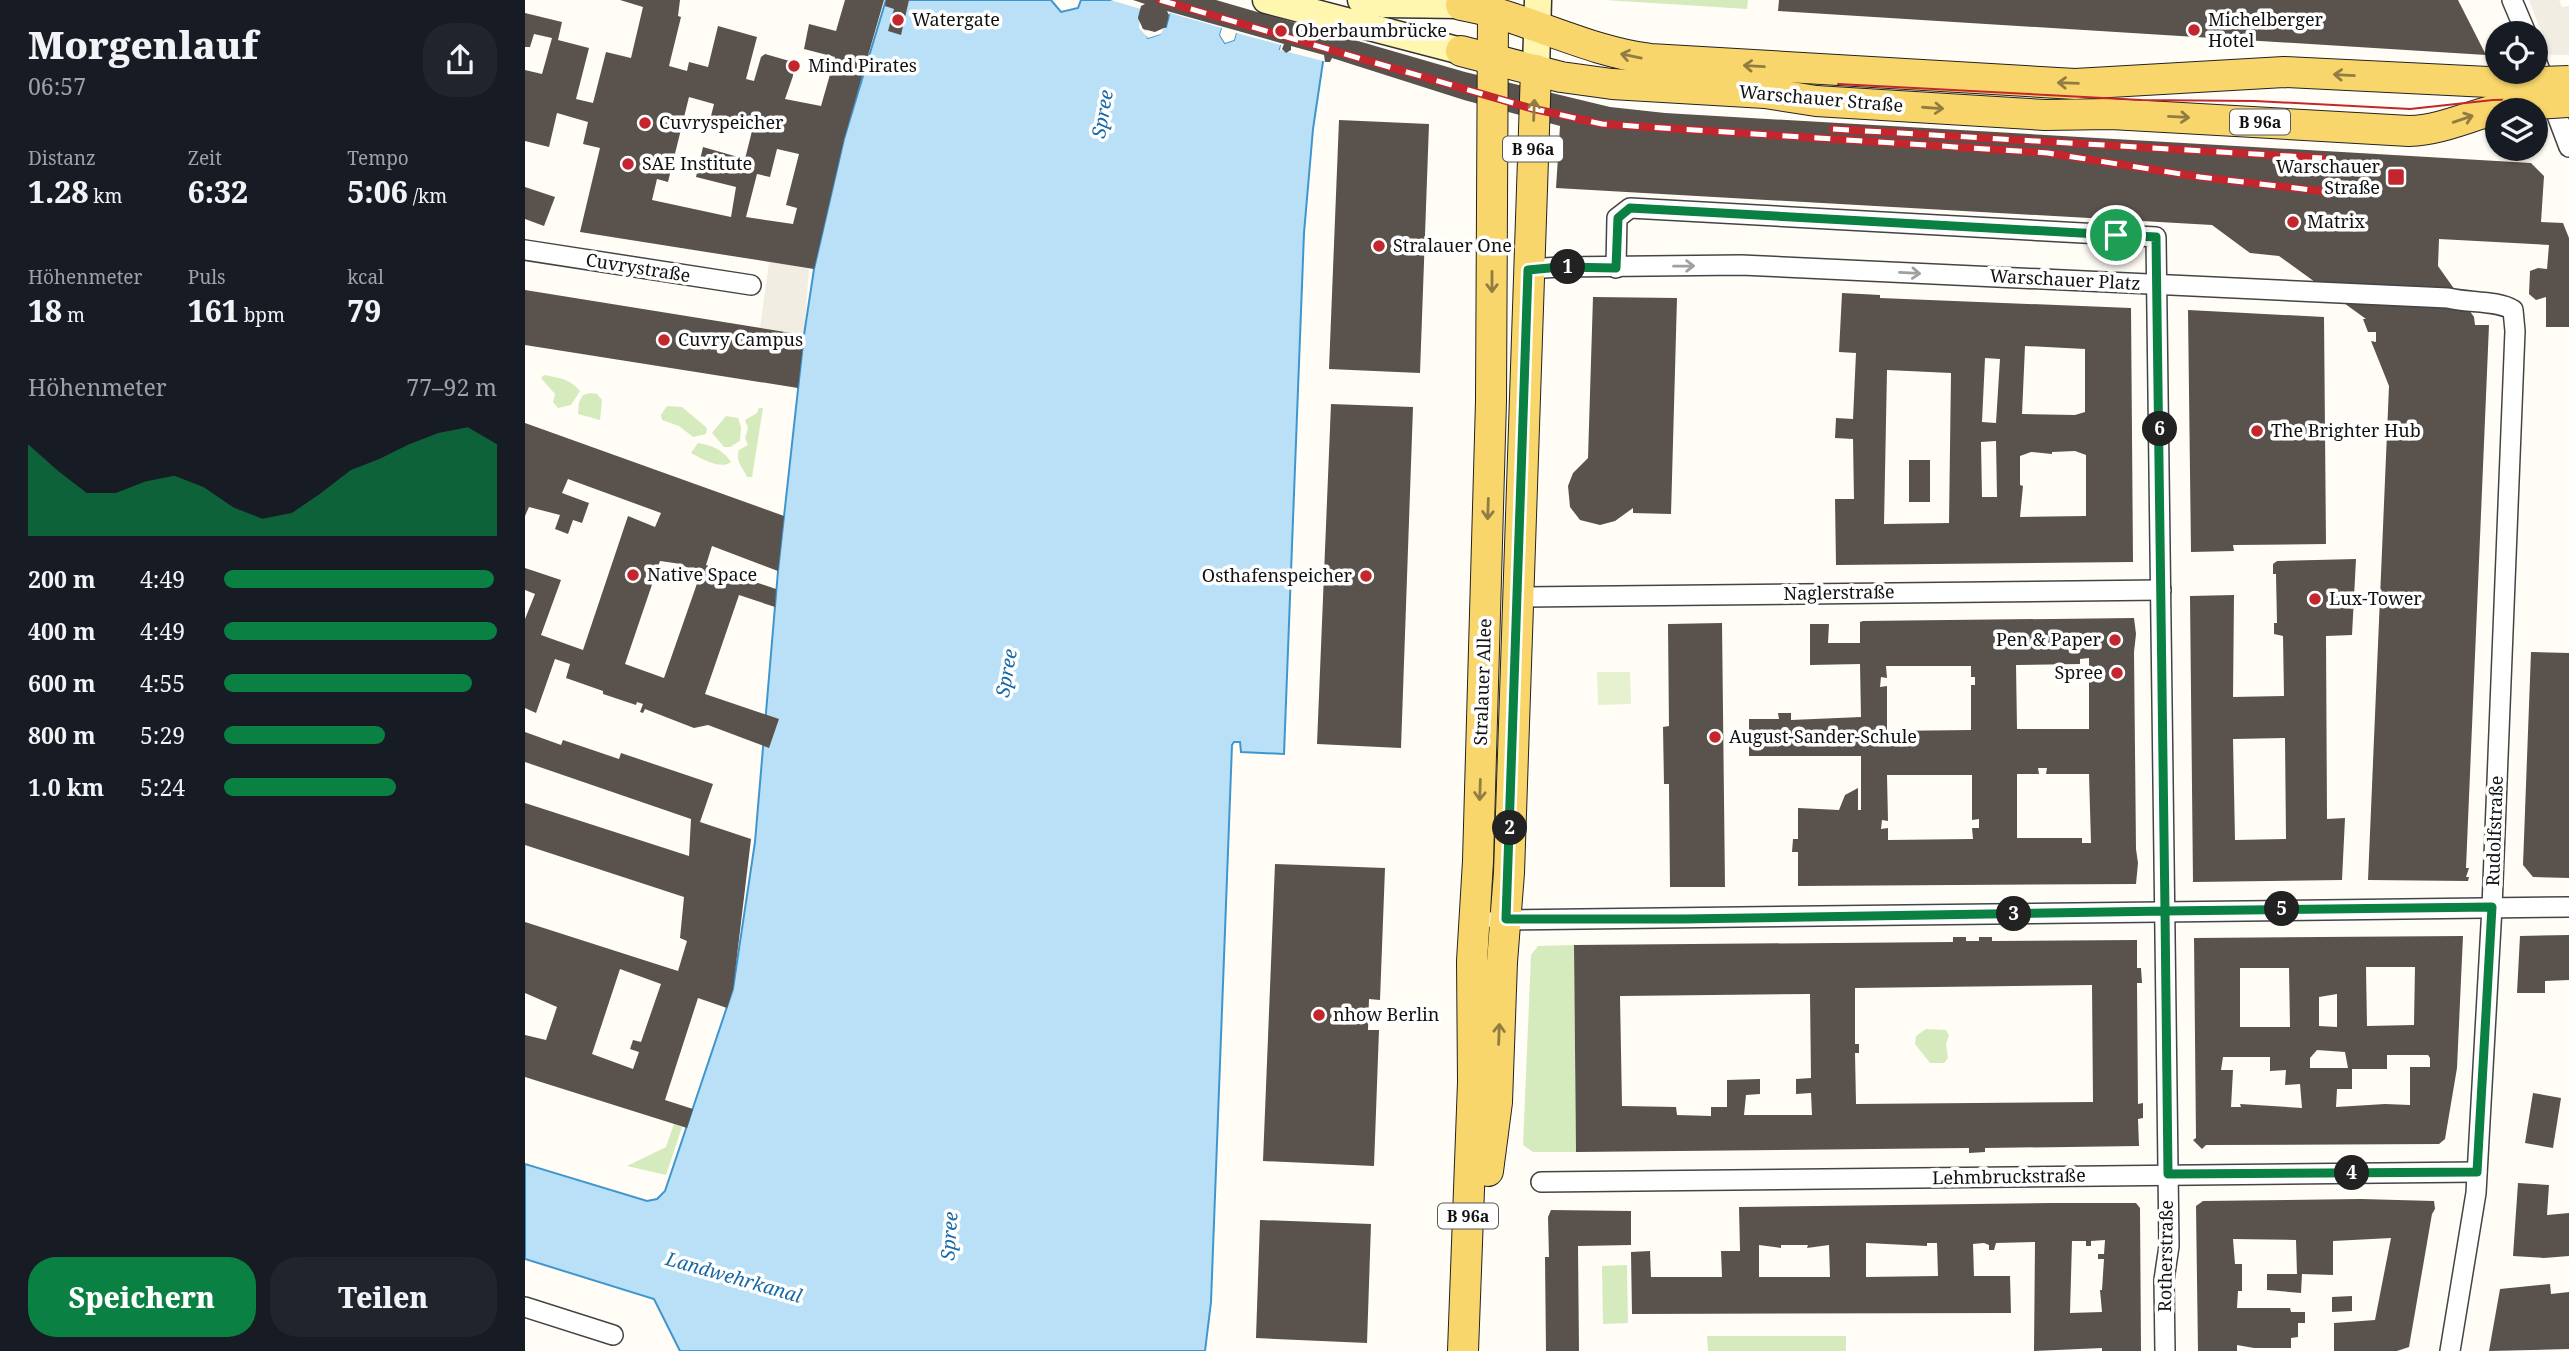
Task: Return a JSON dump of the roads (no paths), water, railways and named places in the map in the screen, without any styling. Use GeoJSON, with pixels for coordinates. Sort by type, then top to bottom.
{"type":"FeatureCollection","features":[{"type":"Feature","properties":{"kind":"main road"},"geometry":{"type":"LineString","coordinates":[[1266,0],[1461,51]]}},
{"type":"Feature","properties":{"kind":"main road"},"geometry":{"type":"LineString","coordinates":[[1361,0],[1383,4],[1461,5]]}},
{"type":"Feature","properties":{"kind":"main road","name":"B 96a"},"geometry":{"type":"LineString","coordinates":[[1461,5],[1494,6],[1538,14]]}},
{"type":"Feature","properties":{"kind":"main road","name":"Stralauer Allee"},"geometry":{"type":"LineString","coordinates":[[1463,1351],[1473,1082],[1474,920],[1490,401],[1494,6]]}},
{"type":"Feature","properties":{"kind":"main road"},"geometry":{"type":"LineString","coordinates":[[1536,70],[1538,14]]}},
{"type":"Feature","properties":{"kind":"main road","name":"Warschauer Straße"},"geometry":{"type":"LineString","coordinates":[[1538,14],[1574,39],[1624,55],[1650,59],[2075,84],[2284,72],[2513,94]]}},
{"type":"Feature","properties":{"kind":"main road","name":"Warschauer Straße"},"geometry":{"type":"LineString","coordinates":[[1461,51],[1536,70],[1612,84],[1765,93],[1816,101],[2045,115],[2111,114],[2409,131],[2440,127],[2486,111],[2513,94]]}},
{"type":"Feature","properties":{"kind":"main road","name":"Stralauer Allee"},"geometry":{"type":"LineString","coordinates":[[1482,1351],[1488,1153],[1497,1102],[1506,919],[1536,70]]}},
{"type":"Feature","properties":{"kind":"main road","name":"B 96a"},"geometry":{"type":"LineString","coordinates":[[2513,94],[2569,81]]}},
{"type":"Feature","properties":{"kind":"main road","name":"B 96a"},"geometry":{"type":"LineString","coordinates":[[2513,94],[2569,102]]}},
{"type":"Feature","properties":{"kind":"street"},"geometry":{"type":"LineString","coordinates":[[2512,0],[2521,21]]}},
{"type":"Feature","properties":{"kind":"street"},"geometry":{"type":"LineString","coordinates":[[2545,84],[2569,147]]}},
{"type":"Feature","properties":{"kind":"street","name":"Rotherstraße"},"geometry":{"type":"LineString","coordinates":[[1616,268],[1618,218],[1630,208],[2156,237],[2169,1246],[2164,1280],[2165,1351]]}},
{"type":"Feature","properties":{"kind":"street","name":"Cuvrystraße"},"geometry":{"type":"LineString","coordinates":[[525,250],[751,285]]}},
{"type":"Feature","properties":{"kind":"street","name":"Warschauer Platz"},"geometry":{"type":"LineString","coordinates":[[1528,270],[1560,267],[1741,265],[2448,298],[2468,303],[2506,305],[2513,310]]}},
{"type":"Feature","properties":{"kind":"street","name":"Rudolfstraße"},"geometry":{"type":"LineString","coordinates":[[2450,1351],[2477,1172],[2492,907],[2515,331],[2513,310]]}},
{"type":"Feature","properties":{"kind":"street","name":"Naglerstraße"},"geometry":{"type":"LineString","coordinates":[[1517,597],[2161,590]]}},
{"type":"Feature","properties":{"kind":"street"},"geometry":{"type":"LineString","coordinates":[[1474,920],[2569,907]]}},
{"type":"Feature","properties":{"kind":"street","name":"Lehmbruckstraße"},"geometry":{"type":"LineString","coordinates":[[1541,1182],[2477,1172]]}},
{"type":"Feature","properties":{"kind":"street"},"geometry":{"type":"LineString","coordinates":[[525,1307],[613,1335]]}},
{"type":"Feature","properties":{"kind":"water","name":"Landwehrkanal"},"geometry":{"type":"Polygon","coordinates":[[[886,0],[1051,0],[1061,12],[1078,8],[1081,0],[1144,0],[1139,18],[1148,38],[1160,34],[1162,27],[1166,27],[1173,0],[1231,0],[1220,35],[1225,43],[1234,40],[1245,0],[1298,0],[1280,49],[1324,55],[1313,129],[1304,233],[1284,754],[1241,752],[1240,742],[1234,742],[1232,745],[1211,1302],[1205,1351],[680,1351],[654,1299],[525,1259],[525,1164],[647,1201],[657,1199],[665,1191],[733,989],[755,842],[778,571],[804,335],[814,269],[844,139],[886,0]]]}},
{"type":"Feature","properties":{"kind":"tram line"},"geometry":{"type":"LineString","coordinates":[[1838,84],[2141,100],[2255,101],[2410,109],[2493,100],[2569,98]]}},
{"type":"Feature","properties":{"kind":"railway"},"geometry":{"type":"LineString","coordinates":[[1160,0],[1530,108],[1602,124],[2048,153],[2200,177],[2321,191]]}},
{"type":"Feature","properties":{"kind":"railway"},"geometry":{"type":"LineString","coordinates":[[1833,129],[2322,158]]}},
{"type":"Feature","properties":{"kind":"place","name":"Watergate"},"geometry":{"type":"Point","coordinates":[898,20]}},
{"type":"Feature","properties":{"kind":"place","name":"Michelberger Hotel"},"geometry":{"type":"Point","coordinates":[2194,30]}},
{"type":"Feature","properties":{"kind":"place","name":"Oberbaumbrücke"},"geometry":{"type":"Point","coordinates":[1281,31]}},
{"type":"Feature","properties":{"kind":"place","name":"Mind Pirates"},"geometry":{"type":"Point","coordinates":[794,66]}},
{"type":"Feature","properties":{"kind":"place","name":"Cuvryspeicher"},"geometry":{"type":"Point","coordinates":[645,123]}},
{"type":"Feature","properties":{"kind":"place","name":"SAE Institute"},"geometry":{"type":"Point","coordinates":[628,164]}},
{"type":"Feature","properties":{"kind":"place","name":"Warschauer Straße"},"geometry":{"type":"Point","coordinates":[2396,177]}},
{"type":"Feature","properties":{"kind":"place","name":"Matrix"},"geometry":{"type":"Point","coordinates":[2293,222]}},
{"type":"Feature","properties":{"kind":"place","name":"Stralauer One"},"geometry":{"type":"Point","coordinates":[1379,246]}},
{"type":"Feature","properties":{"kind":"place","name":"Cuvry Campus"},"geometry":{"type":"Point","coordinates":[664,340]}},
{"type":"Feature","properties":{"kind":"place","name":"The Brighter Hub"},"geometry":{"type":"Point","coordinates":[2257,431]}},
{"type":"Feature","properties":{"kind":"place","name":"Native Space"},"geometry":{"type":"Point","coordinates":[633,575]}},
{"type":"Feature","properties":{"kind":"place","name":"Osthafenspeicher"},"geometry":{"type":"Point","coordinates":[1366,576]}},
{"type":"Feature","properties":{"kind":"place","name":"Lux-Tower"},"geometry":{"type":"Point","coordinates":[2315,599]}},
{"type":"Feature","properties":{"kind":"place","name":"Pen & Paper"},"geometry":{"type":"Point","coordinates":[2115,640]}},
{"type":"Feature","properties":{"kind":"place","name":"Spree"},"geometry":{"type":"Point","coordinates":[2117,673]}},
{"type":"Feature","properties":{"kind":"place","name":"August-Sander-Schule"},"geometry":{"type":"Point","coordinates":[1715,737]}},
{"type":"Feature","properties":{"kind":"place","name":"nhow Berlin"},"geometry":{"type":"Point","coordinates":[1319,1015]}}]}
